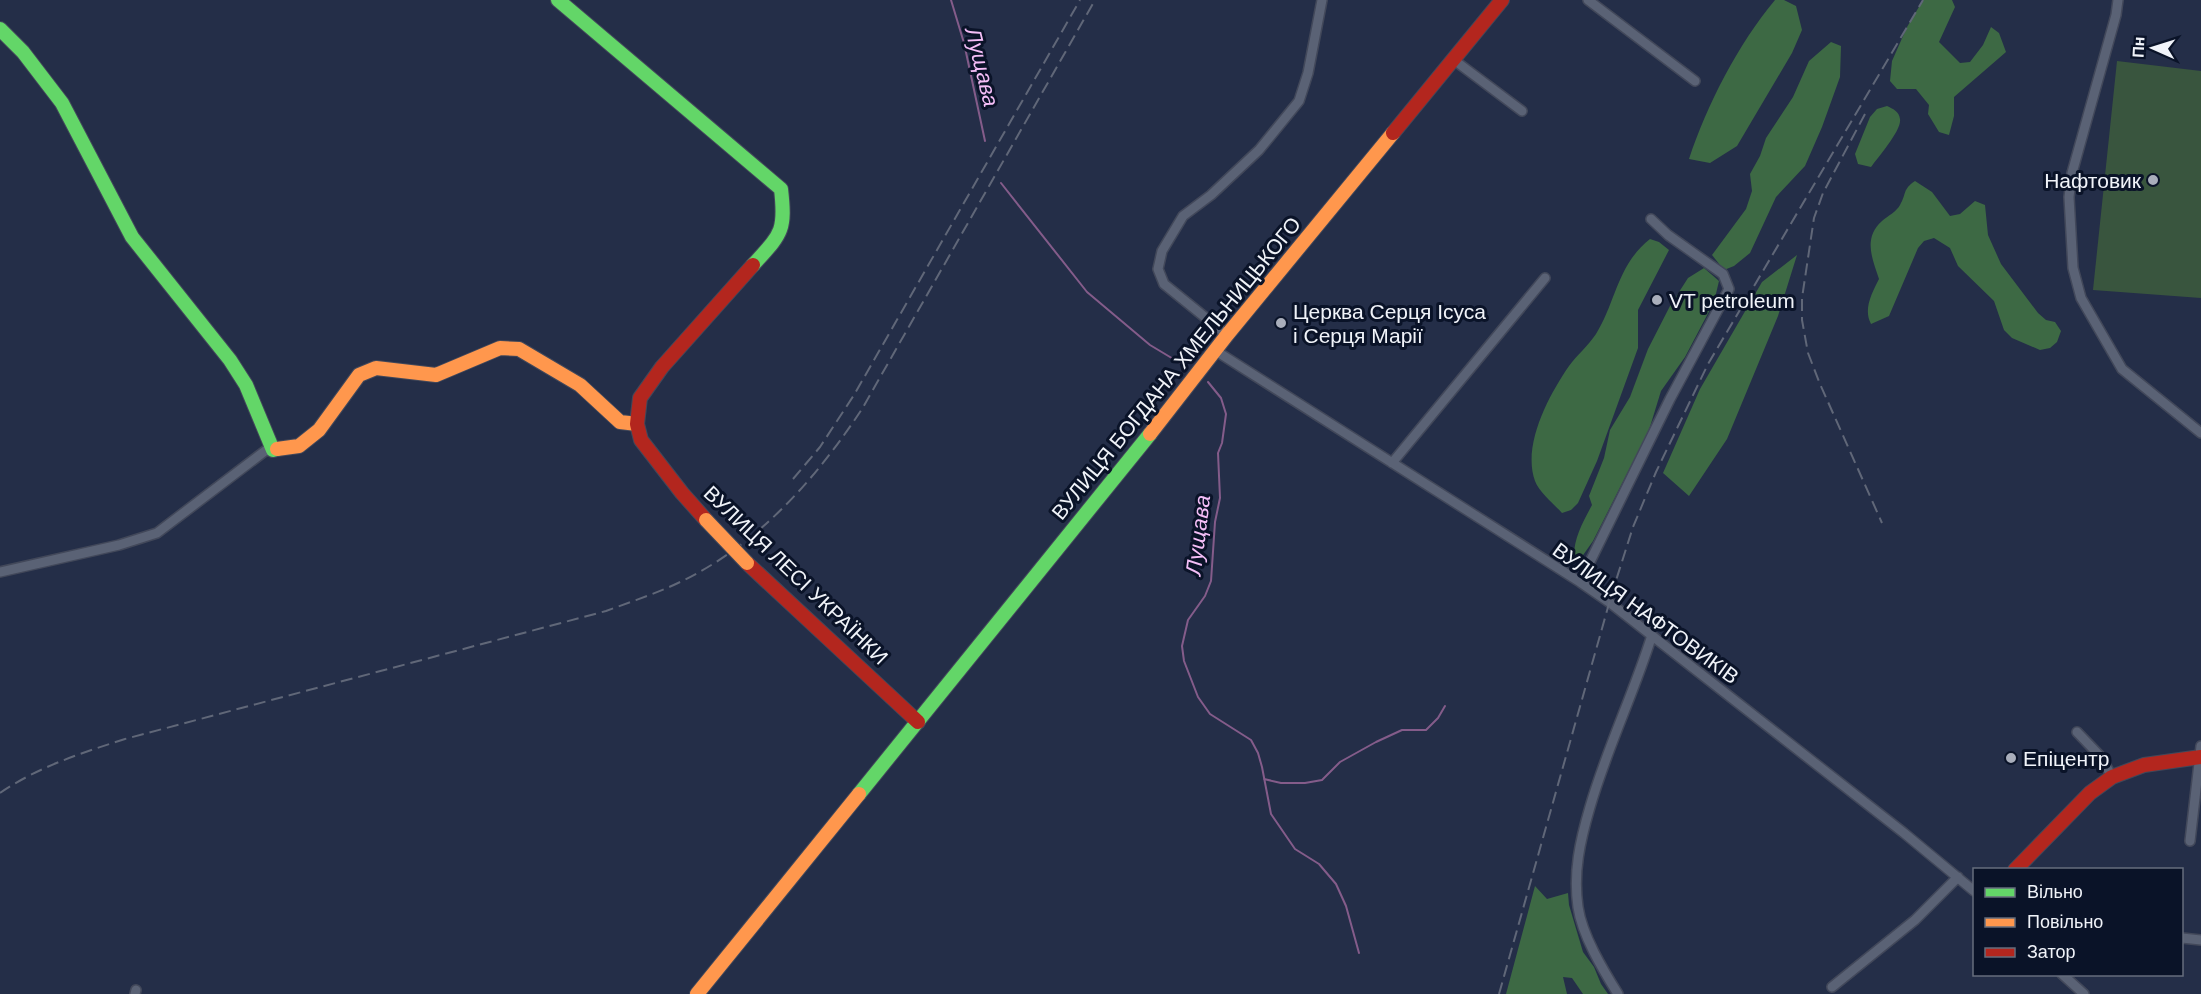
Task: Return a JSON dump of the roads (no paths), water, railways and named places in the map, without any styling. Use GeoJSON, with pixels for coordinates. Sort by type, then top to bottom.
{"type":"FeatureCollection","features":[{"type":"Feature","properties":{"kind":"street"},"geometry":{"type":"LineString","coordinates":[[0,572],[119,545],[157,533],[264,452],[299,446],[319,430],[359,375],[376,368],[436,375],[500,348],[519,349],[580,385],[620,422],[637,424],[639,398],[662,367],[780,235],[784,213],[781,189],[558,0]]}},
{"type":"Feature","properties":{"kind":"street"},"geometry":{"type":"LineString","coordinates":[[1227,335],[1164,284],[1158,269],[1162,251],[1183,216],[1211,195],[1259,150],[1299,101],[1308,73],[1322,0]]}},
{"type":"Feature","properties":{"kind":"street","name":"ВУЛИЦЯ БОГДАНА ХМЕЛЬНИЦЬКОГО"},"geometry":{"type":"LineString","coordinates":[[697,994],[1227,335],[1502,0]]}},
{"type":"Feature","properties":{"kind":"street"},"geometry":{"type":"LineString","coordinates":[[1588,0],[1695,81]]}},
{"type":"Feature","properties":{"kind":"street"},"geometry":{"type":"LineString","coordinates":[[2118,0],[2116,15],[2072,173],[2069,197],[2073,268],[2081,298],[2122,369],[2201,433]]}},
{"type":"Feature","properties":{"kind":"street"},"geometry":{"type":"LineString","coordinates":[[0,29],[23,52],[62,103],[132,237],[230,360],[246,385],[273,450]]}},
{"type":"Feature","properties":{"kind":"street"},"geometry":{"type":"LineString","coordinates":[[1454,60],[1522,111]]}},
{"type":"Feature","properties":{"kind":"street"},"geometry":{"type":"LineString","coordinates":[[1580,582],[1667,407],[1730,289],[1724,274],[1668,235],[1651,219]]}},
{"type":"Feature","properties":{"kind":"street"},"geometry":{"type":"LineString","coordinates":[[1392,464],[1545,278]]}},
{"type":"Feature","properties":{"kind":"street","name":"ВУЛИЦЯ НАФТОВИКІВ"},"geometry":{"type":"LineString","coordinates":[[1216,351],[1580,582],[1652,635],[1973,890]]}},
{"type":"Feature","properties":{"kind":"street","name":"ВУЛИЦЯ ЛЕСІ УКРАЇНКИ"},"geometry":{"type":"LineString","coordinates":[[637,424],[641,440],[706,520],[747,563],[918,722]]}},
{"type":"Feature","properties":{"kind":"street"},"geometry":{"type":"LineString","coordinates":[[1618,994],[1589,941],[1578,909],[1575,873],[1581,838],[1598,777],[1652,635]]}},
{"type":"Feature","properties":{"kind":"street"},"geometry":{"type":"LineString","coordinates":[[2077,732],[2101,757],[2112,777]]}},
{"type":"Feature","properties":{"kind":"street"},"geometry":{"type":"LineString","coordinates":[[2017,868],[2090,793],[2112,777],[2144,765],[2200,753],[2190,841]]}},
{"type":"Feature","properties":{"kind":"street"},"geometry":{"type":"LineString","coordinates":[[1832,987],[1915,920],[1958,877]]}},
{"type":"Feature","properties":{"kind":"street"},"geometry":{"type":"LineString","coordinates":[[2183,938],[2201,940]]}},
{"type":"Feature","properties":{"kind":"street"},"geometry":{"type":"LineString","coordinates":[[2063,976],[2084,994]]}},
{"type":"Feature","properties":{"kind":"waterway","name":"Лущава"},"geometry":{"type":"LineString","coordinates":[[951,0],[964,43],[985,141]]}},
{"type":"Feature","properties":{"kind":"waterway","name":"Лущава"},"geometry":{"type":"LineString","coordinates":[[1001,183],[1087,292],[1150,345],[1180,363]]}},
{"type":"Feature","properties":{"kind":"waterway","name":"Лущава"},"geometry":{"type":"LineString","coordinates":[[1208,382],[1221,398],[1226,414],[1222,443],[1218,453],[1220,498],[1215,522],[1211,581],[1205,596],[1188,620],[1182,646],[1184,661],[1198,697],[1210,714],[1251,740],[1262,767],[1271,814],[1295,849],[1319,864],[1336,884],[1346,906],[1359,953]]}},
{"type":"Feature","properties":{"kind":"waterway"},"geometry":{"type":"LineString","coordinates":[[1264,779],[1281,783],[1322,780],[1340,762],[1376,742],[1402,730],[1426,730],[1438,718],[1445,706]]}},
{"type":"Feature","properties":{"kind":"railway"},"geometry":{"type":"LineString","coordinates":[[793,479],[820,447],[854,395],[1080,0]]}},
{"type":"Feature","properties":{"kind":"railway"},"geometry":{"type":"LineString","coordinates":[[0,793],[45,768],[125,739],[606,611],[678,583],[707,568],[733,550],[759,530],[804,486],[862,409],[1095,0]]}},
{"type":"Feature","properties":{"kind":"railway"},"geometry":{"type":"LineString","coordinates":[[1499,994],[1612,593],[1633,527],[1656,472],[1708,364],[1923,0]]}},
{"type":"Feature","properties":{"kind":"railway"},"geometry":{"type":"LineString","coordinates":[[1865,114],[1823,193],[1814,218],[1802,298],[1802,320],[1808,353],[1820,384],[1882,523]]}},
{"type":"Feature","properties":{"kind":"place","name":"Нафтовик"},"geometry":{"type":"Point","coordinates":[2153,180]}},
{"type":"Feature","properties":{"kind":"place","name":"VT petroleum"},"geometry":{"type":"Point","coordinates":[1657,300]}},
{"type":"Feature","properties":{"kind":"place","name":"Церква Серця Ісуса і Серця Марії"},"geometry":{"type":"Point","coordinates":[1281,323]}},
{"type":"Feature","properties":{"kind":"place","name":"Епіцентр"},"geometry":{"type":"Point","coordinates":[2011,758]}}]}
